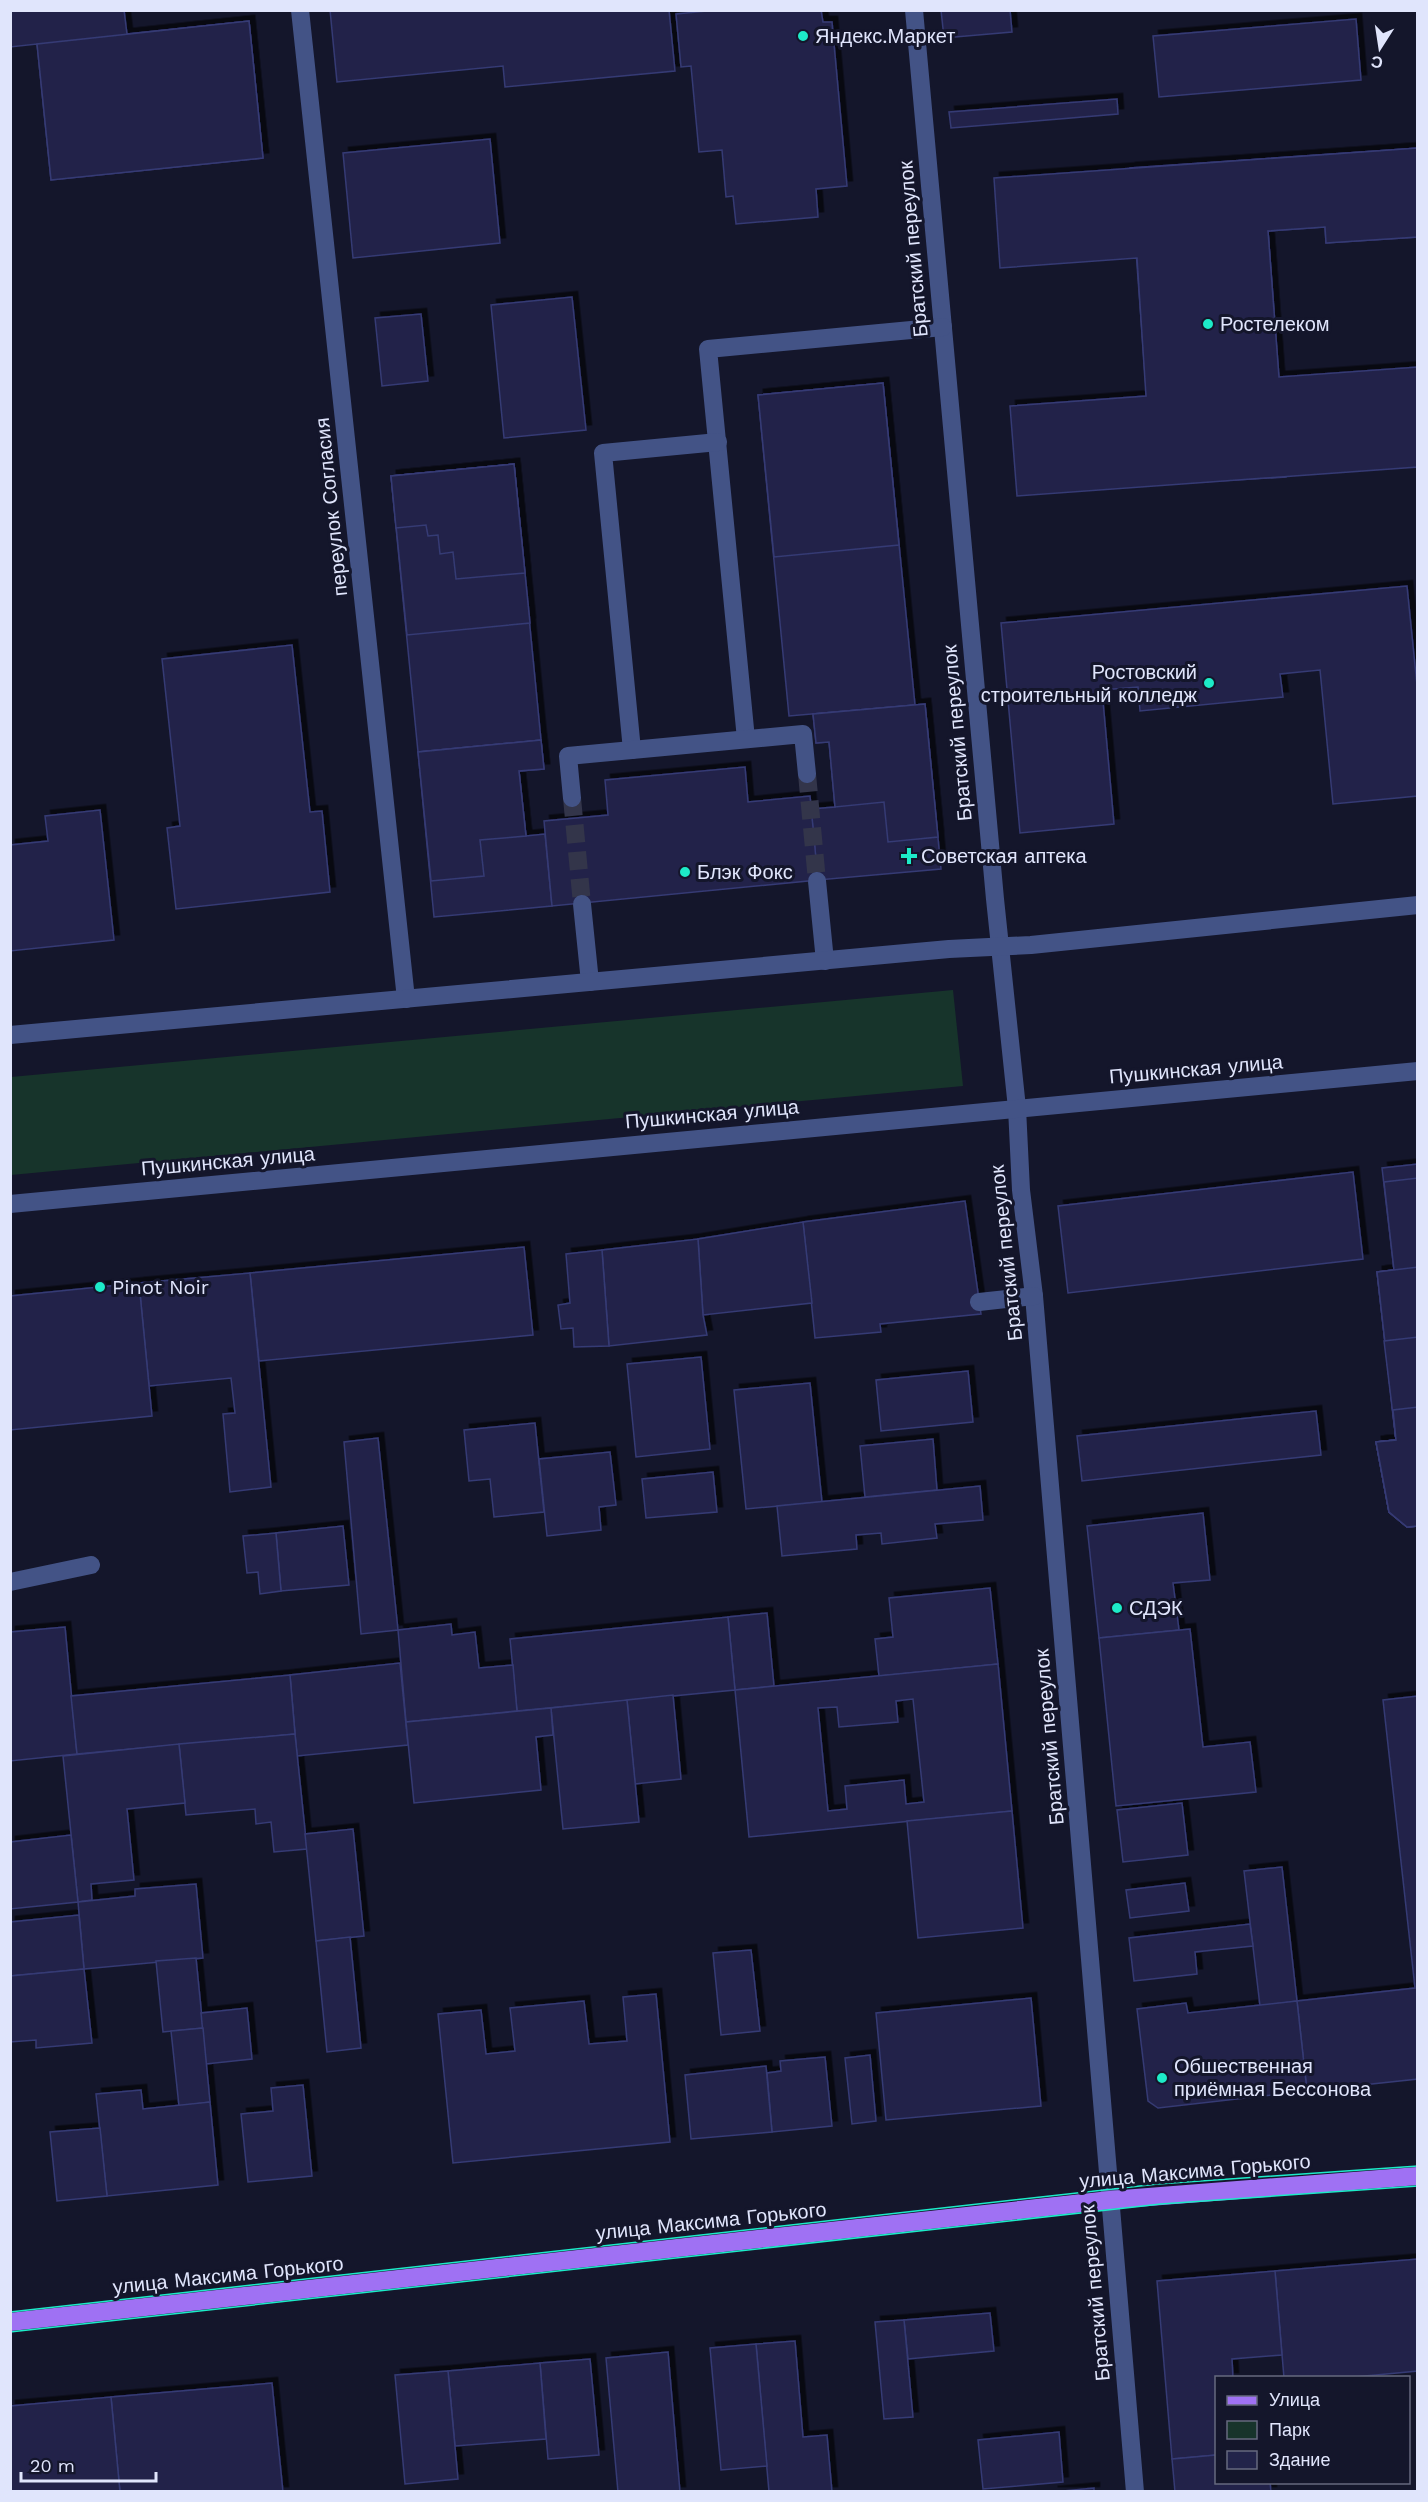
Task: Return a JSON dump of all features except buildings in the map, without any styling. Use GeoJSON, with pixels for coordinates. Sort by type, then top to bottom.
{"type":"FeatureCollection","features":[{"type":"Feature","properties":{"kind":"main road","name":"улица Максима Горького"},"geometry":{"type":"LineString","coordinates":[[10,2322],[1110,2199],[1418,2176]]}},
{"type":"Feature","properties":{"kind":"street","name":"переулок Согласия"},"geometry":{"type":"LineString","coordinates":[[300,10],[406,999]]}},
{"type":"Feature","properties":{"kind":"street","name":"Братский переулок"},"geometry":{"type":"LineString","coordinates":[[914,10],[1017,1108],[1021,1190],[1034,1296],[1135,2492]]}},
{"type":"Feature","properties":{"kind":"street"},"geometry":{"type":"LineString","coordinates":[[746,739],[708,349],[943,327]]}},
{"type":"Feature","properties":{"kind":"street"},"geometry":{"type":"LineString","coordinates":[[632,750],[603,453],[717,442]]}},
{"type":"Feature","properties":{"kind":"street"},"geometry":{"type":"LineString","coordinates":[[572,798],[568,756],[803,734],[807,774]]}},
{"type":"Feature","properties":{"kind":"street"},"geometry":{"type":"LineString","coordinates":[[817,881],[825,960]]}},
{"type":"Feature","properties":{"kind":"street"},"geometry":{"type":"LineString","coordinates":[[582,904],[590,982]]}},
{"type":"Feature","properties":{"kind":"street"},"geometry":{"type":"LineString","coordinates":[[10,1035],[825,960],[1000,945],[1031,945],[1418,905]]}},
{"type":"Feature","properties":{"kind":"street","name":"Пушкинская улица"},"geometry":{"type":"LineString","coordinates":[[10,1204],[1418,1071]]}},
{"type":"Feature","properties":{"kind":"street"},"geometry":{"type":"LineString","coordinates":[[979,1302],[1034,1296]]}},
{"type":"Feature","properties":{"kind":"street"},"geometry":{"type":"LineString","coordinates":[[10,1582],[91,1565]]}},
{"type":"Feature","properties":{"kind":"green space"},"geometry":{"type":"Polygon","coordinates":[[[953,990],[963,1086],[11,1175],[11,1077],[953,990]]]}},
{"type":"Feature","properties":{"kind":"tunnel"},"geometry":{"type":"LineString","coordinates":[[807,774],[817,881]]}},
{"type":"Feature","properties":{"kind":"tunnel"},"geometry":{"type":"LineString","coordinates":[[572,798],[582,904]]}},
{"type":"Feature","properties":{"kind":"tram line"},"geometry":{"type":"LineString","coordinates":[[10,2312],[1158,2184],[1418,2166]]}},
{"type":"Feature","properties":{"kind":"tram line"},"geometry":{"type":"LineString","coordinates":[[10,2332],[1161,2204],[1418,2186]]}},
{"type":"Feature","properties":{"kind":"place","name":"Яндекс.Маркет"},"geometry":{"type":"Point","coordinates":[803,36]}},
{"type":"Feature","properties":{"kind":"place","name":"Ростелеком"},"geometry":{"type":"Point","coordinates":[1208,324]}},
{"type":"Feature","properties":{"kind":"place","name":"Ростовский строительный колледж"},"geometry":{"type":"Point","coordinates":[1209,683]}},
{"type":"Feature","properties":{"kind":"place","name":"Советская аптека"},"geometry":{"type":"Point","coordinates":[909,856]}},
{"type":"Feature","properties":{"kind":"place","name":"Блэк Фокс"},"geometry":{"type":"Point","coordinates":[685,872]}},
{"type":"Feature","properties":{"kind":"place","name":"Pinot Noir"},"geometry":{"type":"Point","coordinates":[100,1287]}},
{"type":"Feature","properties":{"kind":"place","name":"СДЭК"},"geometry":{"type":"Point","coordinates":[1117,1608]}},
{"type":"Feature","properties":{"kind":"place","name":"Обшественная приёмная Бессонова"},"geometry":{"type":"Point","coordinates":[1162,2078]}}]}
